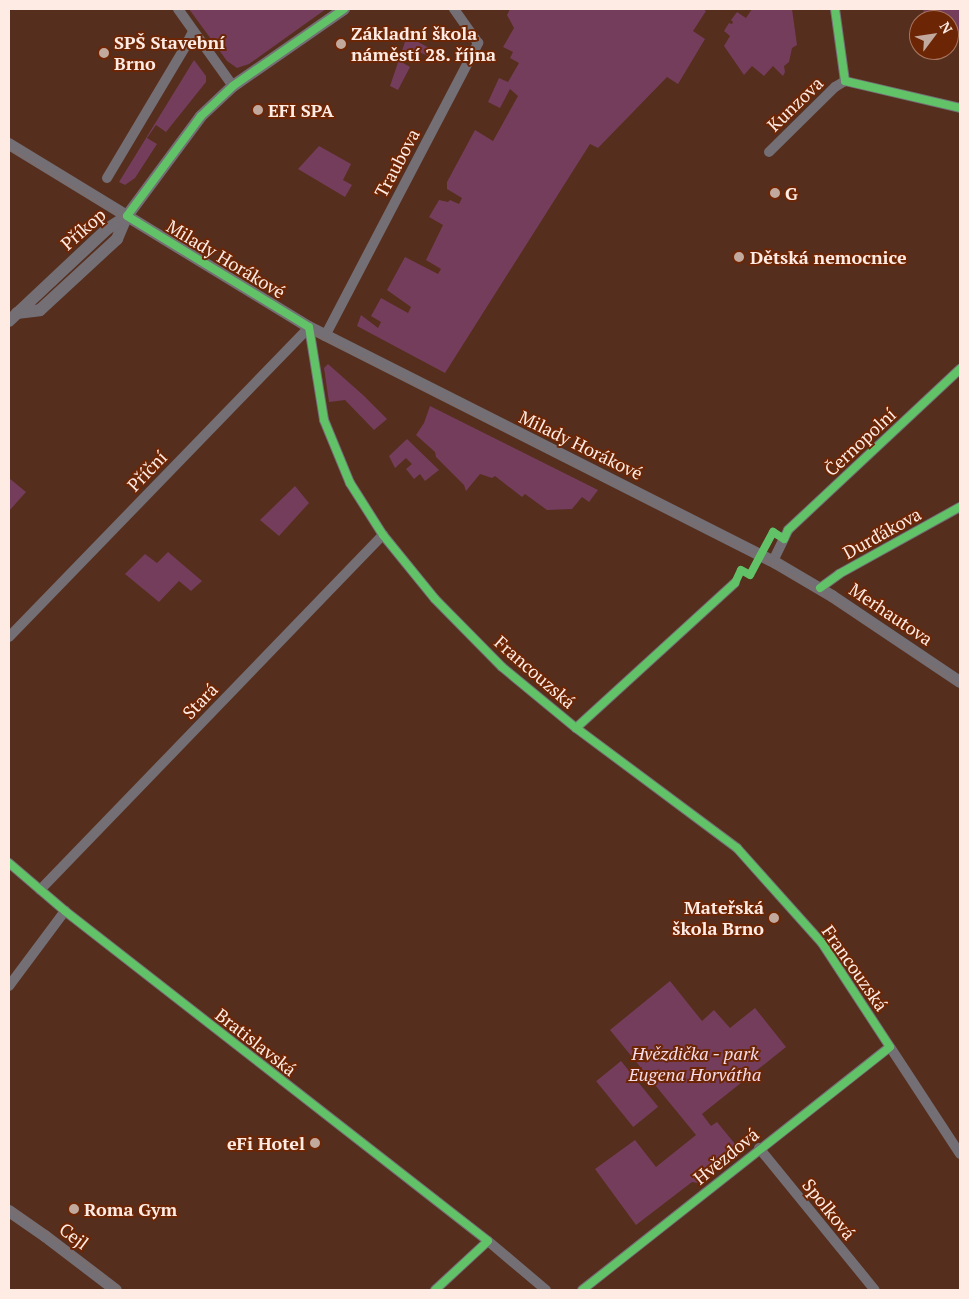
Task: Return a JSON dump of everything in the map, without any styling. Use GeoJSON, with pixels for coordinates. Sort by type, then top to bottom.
{"type":"FeatureCollection","features":[{"type":"Feature","properties":{"kind":"street"},"geometry":{"type":"LineString","coordinates":[[178,9],[233,86]]}},
{"type":"Feature","properties":{"kind":"street"},"geometry":{"type":"LineString","coordinates":[[127,216],[201,116],[233,86],[344,9]]}},
{"type":"Feature","properties":{"kind":"street","name":"Traubova"},"geometry":{"type":"LineString","coordinates":[[325,336],[478,43],[454,9]]}},
{"type":"Feature","properties":{"kind":"street"},"geometry":{"type":"LineString","coordinates":[[835,9],[845,82],[960,108]]}},
{"type":"Feature","properties":{"kind":"street"},"geometry":{"type":"LineString","coordinates":[[107,178],[186,47],[193,30]]}},
{"type":"Feature","properties":{"kind":"street","name":"Kunzova"},"geometry":{"type":"LineString","coordinates":[[769,152],[835,87],[845,82]]}},
{"type":"Feature","properties":{"kind":"street","name":"Milady Horákové"},"geometry":{"type":"LineString","coordinates":[[9,144],[325,336],[775,562]]}},
{"type":"Feature","properties":{"kind":"street","name":"Příkop"},"geometry":{"type":"LineString","coordinates":[[13,317],[107,229],[127,216]]}},
{"type":"Feature","properties":{"kind":"street","name":"Francouzská"},"geometry":{"type":"LineString","coordinates":[[309,327],[324,420],[350,483],[383,535],[435,599],[502,667],[576,728],[737,848],[822,943],[960,1154]]}},
{"type":"Feature","properties":{"kind":"street","name":"Příční"},"geometry":{"type":"LineString","coordinates":[[9,637],[309,327]]}},
{"type":"Feature","properties":{"kind":"street","name":"Černopolní"},"geometry":{"type":"LineString","coordinates":[[775,562],[788,530],[960,369]]}},
{"type":"Feature","properties":{"kind":"street","name":"Durďákova"},"geometry":{"type":"LineString","coordinates":[[820,588],[840,574],[960,507]]}},
{"type":"Feature","properties":{"kind":"street","name":"Stará"},"geometry":{"type":"LineString","coordinates":[[40,890],[383,535]]}},
{"type":"Feature","properties":{"kind":"street","name":"Merhautova"},"geometry":{"type":"LineString","coordinates":[[775,562],[820,588],[960,682]]}},
{"type":"Feature","properties":{"kind":"street"},"geometry":{"type":"LineString","coordinates":[[576,728],[735,583]]}},
{"type":"Feature","properties":{"kind":"street","name":"Bratislavská"},"geometry":{"type":"LineString","coordinates":[[9,864],[66,912],[488,1241],[546,1290]]}},
{"type":"Feature","properties":{"kind":"street"},"geometry":{"type":"LineString","coordinates":[[9,986],[66,912]]}},
{"type":"Feature","properties":{"kind":"street","name":"Hvězdová"},"geometry":{"type":"LineString","coordinates":[[582,1290],[759,1148],[890,1047]]}},
{"type":"Feature","properties":{"kind":"street","name":"Spolková"},"geometry":{"type":"LineString","coordinates":[[759,1148],[875,1290]]}},
{"type":"Feature","properties":{"kind":"street","name":"Cejl"},"geometry":{"type":"LineString","coordinates":[[9,1211],[116,1290]]}},
{"type":"Feature","properties":{"kind":"street"},"geometry":{"type":"LineString","coordinates":[[435,1290],[488,1241]]}},
{"type":"Feature","properties":{"kind":"green space"},"geometry":{"type":"Polygon","coordinates":[[[189,9],[326,9],[249,64],[237,68],[227,61],[189,9]]]}},
{"type":"Feature","properties":{"kind":"green space"},"geometry":{"type":"Polygon","coordinates":[[[510,9],[703,9],[706,11],[693,31],[705,39],[678,84],[667,77],[598,148],[590,144],[445,373],[357,326],[361,315],[378,328],[381,322],[371,316],[381,298],[408,313],[411,307],[387,290],[405,257],[438,274],[441,269],[426,260],[443,225],[429,217],[439,200],[448,202],[450,200],[459,204],[462,198],[447,189],[447,182],[475,130],[493,141],[518,96],[510,89],[500,108],[488,102],[499,78],[508,82],[519,63],[510,58],[513,52],[503,47],[514,28],[507,15],[510,9]]]}},
{"type":"Feature","properties":{"kind":"green space"},"geometry":{"type":"Polygon","coordinates":[[[752,9],[792,9],[797,45],[792,48],[789,62],[784,66],[785,72],[783,76],[773,66],[764,76],[752,66],[744,75],[724,46],[730,36],[724,31],[729,23],[732,24],[731,20],[737,12],[746,18],[752,9]]]}},
{"type":"Feature","properties":{"kind":"green space"},"geometry":{"type":"Polygon","coordinates":[[[960,9],[960,36],[959,10],[924,10],[960,9]]]}},
{"type":"Feature","properties":{"kind":"green space"},"geometry":{"type":"Polygon","coordinates":[[[407,36],[433,50],[430,57],[419,52],[413,62],[406,58],[403,63],[410,67],[398,90],[390,86],[407,36]]]}},
{"type":"Feature","properties":{"kind":"green space"},"geometry":{"type":"Polygon","coordinates":[[[194,60],[206,76],[206,82],[166,132],[156,125],[147,138],[157,144],[135,178],[125,185],[119,182],[194,60]]]}},
{"type":"Feature","properties":{"kind":"green space"},"geometry":{"type":"Polygon","coordinates":[[[319,146],[351,164],[343,180],[352,185],[345,197],[298,169],[319,146]]]}},
{"type":"Feature","properties":{"kind":"green space"},"geometry":{"type":"Polygon","coordinates":[[[328,364],[387,419],[374,430],[345,400],[329,402],[324,368],[328,364]]]}},
{"type":"Feature","properties":{"kind":"green space"},"geometry":{"type":"Polygon","coordinates":[[[430,406],[598,490],[589,502],[582,497],[572,509],[547,510],[525,494],[522,497],[495,476],[492,478],[480,474],[466,491],[464,485],[436,457],[435,452],[416,435],[424,423],[430,406]]]}},
{"type":"Feature","properties":{"kind":"green space"},"geometry":{"type":"Polygon","coordinates":[[[407,439],[439,470],[425,481],[420,474],[414,479],[406,469],[412,464],[406,458],[395,468],[389,456],[407,439]]]}},
{"type":"Feature","properties":{"kind":"green space"},"geometry":{"type":"Polygon","coordinates":[[[9,478],[26,492],[9,511],[9,478]]]}},
{"type":"Feature","properties":{"kind":"green space"},"geometry":{"type":"Polygon","coordinates":[[[295,486],[309,503],[279,536],[260,520],[295,486]]]}},
{"type":"Feature","properties":{"kind":"green space"},"geometry":{"type":"Polygon","coordinates":[[[168,552],[202,581],[191,591],[179,581],[159,602],[125,574],[145,554],[157,563],[168,552]]]}},
{"type":"Feature","properties":{"kind":"green space","name":"Hvězdička - park Eugena Horvátha"},"geometry":{"type":"Polygon","coordinates":[[[670,981],[702,1021],[714,1010],[730,1028],[755,1008],[786,1047],[702,1114],[711,1126],[717,1122],[740,1150],[698,1183],[692,1182],[636,1225],[595,1169],[635,1140],[656,1167],[696,1135],[610,1030],[670,981]]]}},
{"type":"Feature","properties":{"kind":"green space"},"geometry":{"type":"Polygon","coordinates":[[[621,1061],[658,1107],[633,1127],[596,1081],[621,1061]]]}},
{"type":"Feature","properties":{"kind":"tram line"},"geometry":{"type":"LineString","coordinates":[[9,148],[309,331],[774,565],[827,596],[960,685]]}},
{"type":"Feature","properties":{"kind":"tram line"},"geometry":{"type":"LineString","coordinates":[[9,1208],[47,1233],[121,1290]]}},
{"type":"Feature","properties":{"kind":"cycle path"},"geometry":{"type":"LineString","coordinates":[[344,9],[233,86],[201,116],[127,216],[309,327],[324,420],[350,483],[383,535],[435,599],[502,667],[576,728],[737,848],[822,943],[890,1047],[582,1290]]}},
{"type":"Feature","properties":{"kind":"cycle path"},"geometry":{"type":"LineString","coordinates":[[835,9],[845,81],[960,108]]}},
{"type":"Feature","properties":{"kind":"cycle path"},"geometry":{"type":"LineString","coordinates":[[576,728],[735,583],[741,570],[750,575],[773,532],[784,539],[788,530],[960,369]]}},
{"type":"Feature","properties":{"kind":"cycle path"},"geometry":{"type":"LineString","coordinates":[[820,588],[839,574],[960,507]]}},
{"type":"Feature","properties":{"kind":"cycle path"},"geometry":{"type":"LineString","coordinates":[[9,863],[65,911],[488,1241],[435,1290]]}},
{"type":"Feature","properties":{"kind":"place","name":"Základní škola náměstí 28. října"},"geometry":{"type":"Point","coordinates":[341,44]}},
{"type":"Feature","properties":{"kind":"place","name":"SPŠ Stavební Brno"},"geometry":{"type":"Point","coordinates":[104,53]}},
{"type":"Feature","properties":{"kind":"place","name":"EFI SPA"},"geometry":{"type":"Point","coordinates":[258,110]}},
{"type":"Feature","properties":{"kind":"place","name":"G"},"geometry":{"type":"Point","coordinates":[775,193]}},
{"type":"Feature","properties":{"kind":"place","name":"Dětská nemocnice"},"geometry":{"type":"Point","coordinates":[739,257]}},
{"type":"Feature","properties":{"kind":"place","name":"Mateřská škola Brno"},"geometry":{"type":"Point","coordinates":[774,918]}},
{"type":"Feature","properties":{"kind":"place","name":"eFi Hotel"},"geometry":{"type":"Point","coordinates":[315,1143]}},
{"type":"Feature","properties":{"kind":"place","name":"Roma Gym"},"geometry":{"type":"Point","coordinates":[74,1209]}}]}
